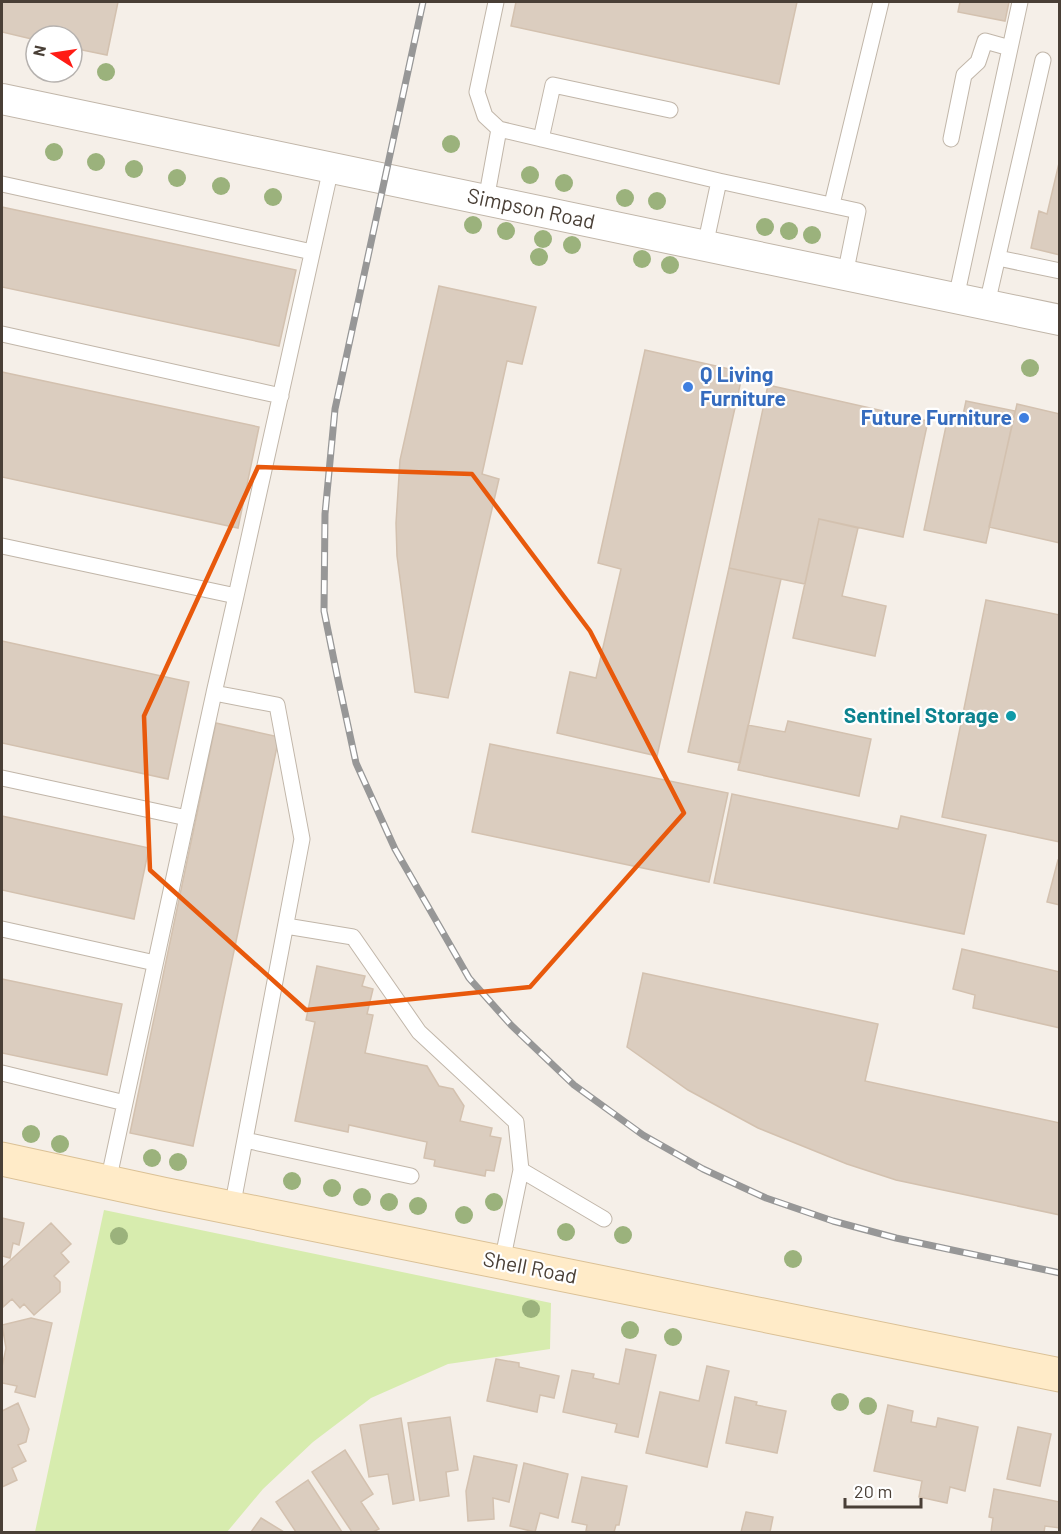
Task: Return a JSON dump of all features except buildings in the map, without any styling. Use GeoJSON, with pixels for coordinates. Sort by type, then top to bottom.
{"type":"FeatureCollection","features":[{"type":"Feature","properties":{"kind":"street","name":"Simpson Road"},"geometry":{"type":"LineString","coordinates":[[2,99],[1059,320]]}},
{"type":"Feature","properties":{"kind":"street","name":"Shell Road"},"geometry":{"type":"LineString","coordinates":[[2,1159],[232,1208],[1059,1375]]}},
{"type":"Feature","properties":{"kind":"lane"},"geometry":{"type":"LineString","coordinates":[[496,2],[477,93],[485,116],[499,129],[858,211],[845,275]]}},
{"type":"Feature","properties":{"kind":"lane"},"geometry":{"type":"LineString","coordinates":[[832,204],[881,2]]}},
{"type":"Feature","properties":{"kind":"lane"},"geometry":{"type":"LineString","coordinates":[[956,298],[1020,2]]}},
{"type":"Feature","properties":{"kind":"lane"},"geometry":{"type":"LineString","coordinates":[[951,139],[964,75],[978,62],[985,41],[1010,48]]}},
{"type":"Feature","properties":{"kind":"lane"},"geometry":{"type":"LineString","coordinates":[[987,304],[1043,60]]}},
{"type":"Feature","properties":{"kind":"lane"},"geometry":{"type":"LineString","coordinates":[[541,139],[553,86],[670,110]]}},
{"type":"Feature","properties":{"kind":"lane"},"geometry":{"type":"LineString","coordinates":[[486,200],[499,129]]}},
{"type":"Feature","properties":{"kind":"lane"},"geometry":{"type":"LineString","coordinates":[[108,1182],[331,168]]}},
{"type":"Feature","properties":{"kind":"lane"},"geometry":{"type":"LineString","coordinates":[[705,246],[719,181]]}},
{"type":"Feature","properties":{"kind":"lane"},"geometry":{"type":"LineString","coordinates":[[2,184],[312,252]]}},
{"type":"Feature","properties":{"kind":"lane"},"geometry":{"type":"LineString","coordinates":[[998,258],[1059,272]]}},
{"type":"Feature","properties":{"kind":"lane"},"geometry":{"type":"LineString","coordinates":[[2,334],[281,396]]}},
{"type":"Feature","properties":{"kind":"lane"},"geometry":{"type":"LineString","coordinates":[[2,546],[236,596]]}},
{"type":"Feature","properties":{"kind":"lane"},"geometry":{"type":"LineString","coordinates":[[214,693],[278,705],[302,839],[232,1208]]}},
{"type":"Feature","properties":{"kind":"lane"},"geometry":{"type":"LineString","coordinates":[[2,778],[187,818]]}},
{"type":"Feature","properties":{"kind":"lane"},"geometry":{"type":"LineString","coordinates":[[286,926],[353,937],[418,1032],[516,1122],[521,1170],[502,1262]]}},
{"type":"Feature","properties":{"kind":"lane"},"geometry":{"type":"LineString","coordinates":[[2,929],[155,963]]}},
{"type":"Feature","properties":{"kind":"lane"},"geometry":{"type":"LineString","coordinates":[[2,1073],[125,1102]]}},
{"type":"Feature","properties":{"kind":"lane"},"geometry":{"type":"LineString","coordinates":[[245,1140],[411,1176]]}},
{"type":"Feature","properties":{"kind":"lane"},"geometry":{"type":"LineString","coordinates":[[521,1170],[604,1219]]}},
{"type":"Feature","properties":{"kind":"highlighted area"},"geometry":{"type":"Polygon","coordinates":[[[258,467],[472,474],[590,631],[684,813],[530,987],[306,1010],[150,870],[144,716],[258,467]]]}},
{"type":"Feature","properties":{"kind":"green space"},"geometry":{"type":"Polygon","coordinates":[[[104,1210],[551,1303],[550,1349],[448,1364],[371,1398],[313,1442],[263,1489],[227,1532],[35,1532],[104,1210]]]}},
{"type":"Feature","properties":{"kind":"railway"},"geometry":{"type":"LineString","coordinates":[[423,2],[335,409],[325,514],[324,611],[337,675],[356,763],[395,849],[469,978],[511,1025],[574,1085],[643,1135],[703,1169],[766,1198],[833,1221],[896,1238],[1060,1273]]}},
{"type":"Feature","properties":{"kind":"place","name":"Q Living Furniture"},"geometry":{"type":"Point","coordinates":[688,387]}},
{"type":"Feature","properties":{"kind":"place","name":"Future Furniture"},"geometry":{"type":"Point","coordinates":[1024,418]}},
{"type":"Feature","properties":{"kind":"place","name":"Sentinel Storage"},"geometry":{"type":"Point","coordinates":[1011,716]}}]}
